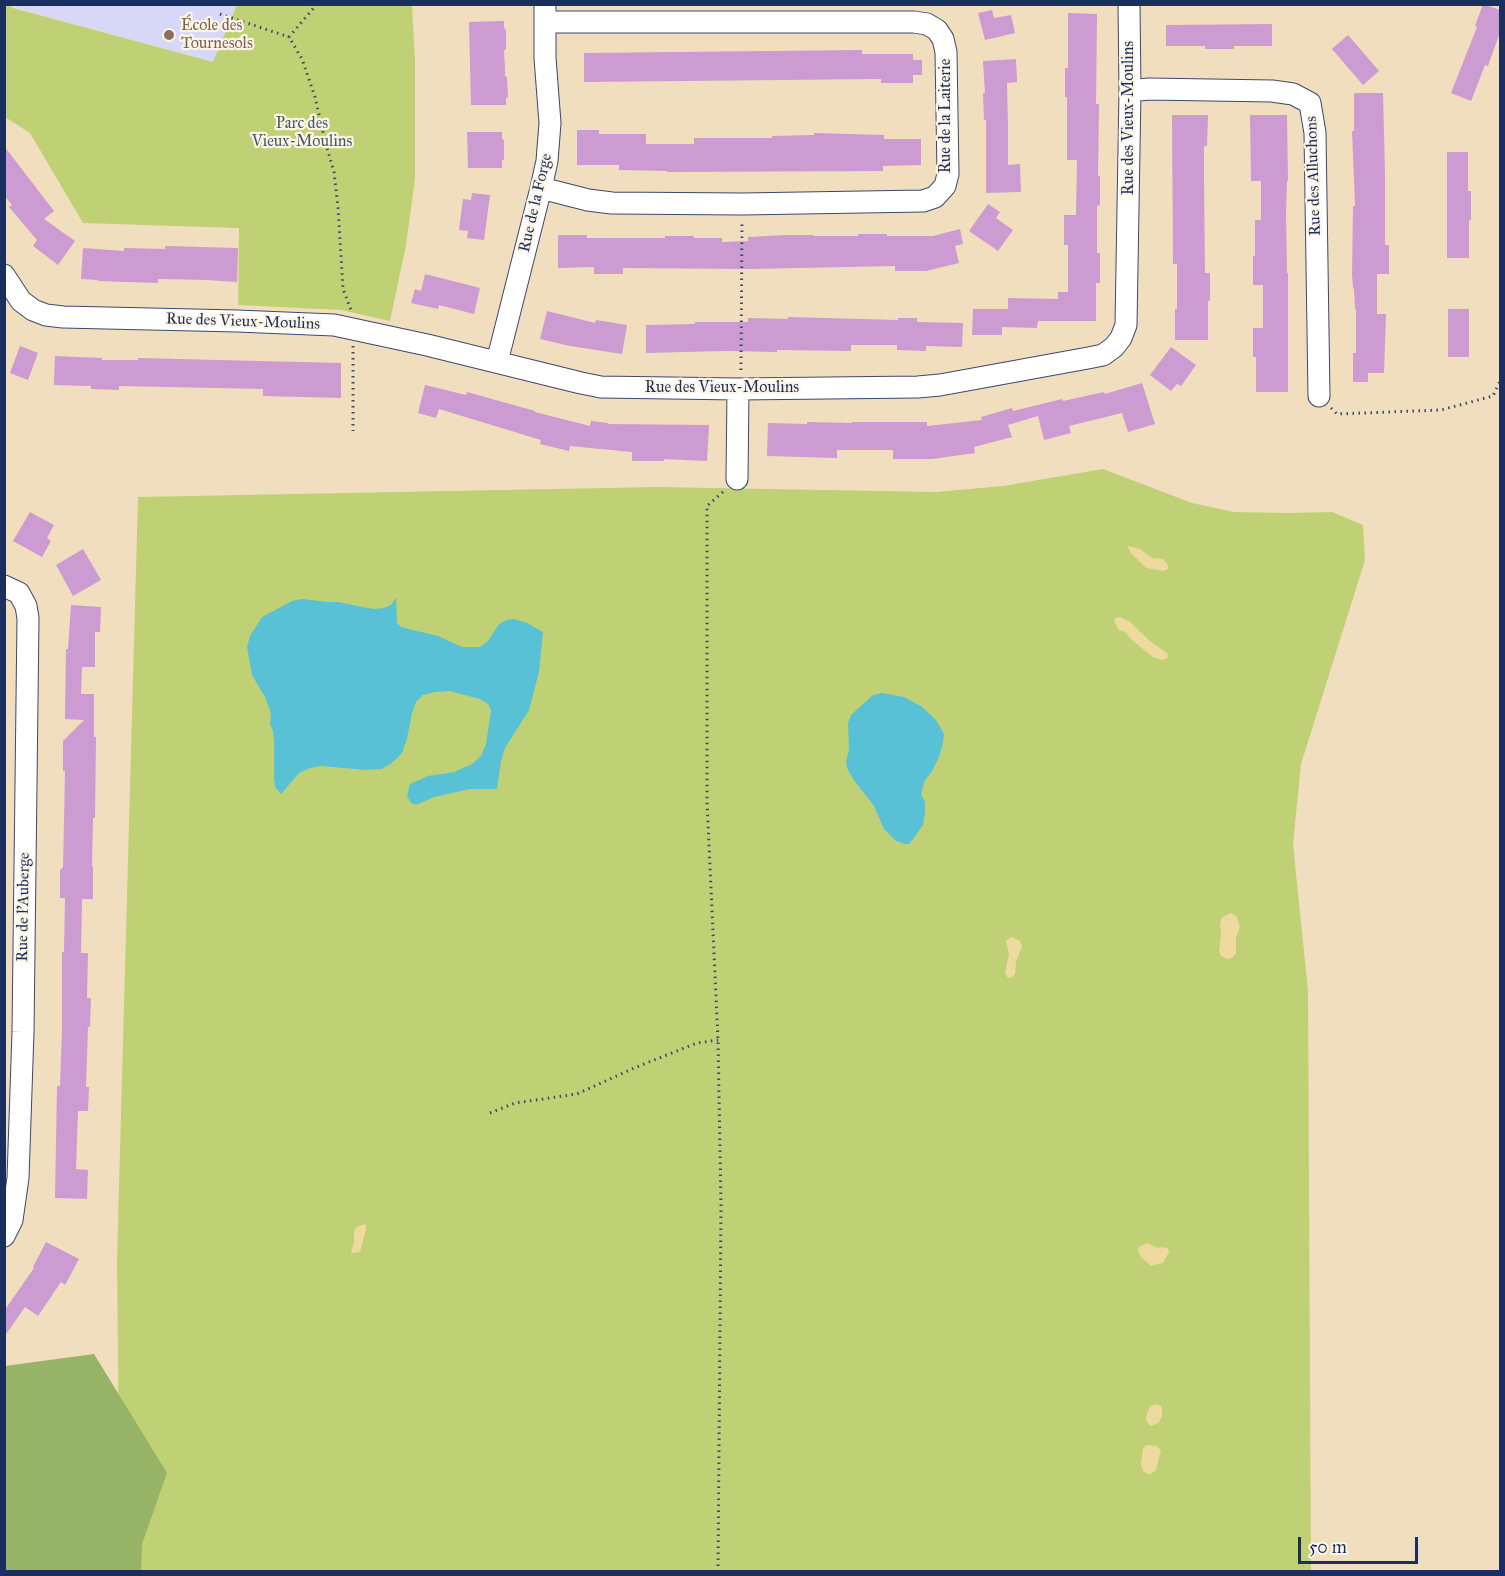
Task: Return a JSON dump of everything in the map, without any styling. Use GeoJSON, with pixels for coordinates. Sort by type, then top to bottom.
{"type":"FeatureCollection","features":[{"type":"Feature","properties":{"kind":"street","name":"Rue des Vieux-Moulins"},"geometry":{"type":"LineString","coordinates":[[4,275],[21,301],[33,310],[46,315],[351,327],[601,387],[918,387],[1088,358],[1103,354],[1114,347],[1126,326],[1130,91],[1128,4]]}},
{"type":"Feature","properties":{"kind":"street","name":"Rue de la Forge"},"geometry":{"type":"LineString","coordinates":[[497,362],[547,161],[550,123],[545,58],[546,13]]}},
{"type":"Feature","properties":{"kind":"street","name":"Rue de la Laiterie"},"geometry":{"type":"LineString","coordinates":[[542,188],[588,200],[612,203],[742,204],[923,201],[935,197],[945,186],[948,174],[946,52],[943,39],[937,30],[927,24],[546,13]]}},
{"type":"Feature","properties":{"kind":"street","name":"Rue des Alluchons"},"geometry":{"type":"LineString","coordinates":[[1130,91],[1149,89],[1272,91],[1293,94],[1310,103],[1315,133],[1319,396]]}},
{"type":"Feature","properties":{"kind":"street"},"geometry":{"type":"LineString","coordinates":[[736,479],[738,388]]}},
{"type":"Feature","properties":{"kind":"street","name":"Rue de l'Auberge"},"geometry":{"type":"LineString","coordinates":[[4,586],[19,593],[26,606],[28,618],[14,1031],[18,1178],[12,1220],[4,1236]]}},
{"type":"Feature","properties":{"kind":"path"},"geometry":{"type":"LineString","coordinates":[[289,37],[317,4]]}},
{"type":"Feature","properties":{"kind":"path"},"geometry":{"type":"LineString","coordinates":[[220,14],[289,37],[302,59],[315,97],[334,172],[343,289],[351,308],[353,431]]}},
{"type":"Feature","properties":{"kind":"path"},"geometry":{"type":"LineString","coordinates":[[738,388],[741,371],[742,204]]}},
{"type":"Feature","properties":{"kind":"path"},"geometry":{"type":"LineString","coordinates":[[1319,396],[1337,414],[1441,410],[1493,396],[1500,381]]}},
{"type":"Feature","properties":{"kind":"path"},"geometry":{"type":"LineString","coordinates":[[718,1572],[721,1206],[718,1040],[707,802],[707,506],[736,479]]}},
{"type":"Feature","properties":{"kind":"path"},"geometry":{"type":"LineString","coordinates":[[490,1113],[515,1103],[577,1094],[697,1043],[718,1040]]}},
{"type":"Feature","properties":{"kind":"shaded area","name":"École des Tournesols"},"geometry":{"type":"Polygon","coordinates":[[[9,5],[237,5],[213,62],[9,5]]]}},
{"type":"Feature","properties":{"kind":"green space","name":"Parc des Vieux-Moulins"},"geometry":{"type":"Polygon","coordinates":[[[4,5],[213,62],[237,5],[412,5],[415,60],[415,179],[406,245],[390,321],[341,310],[238,305],[239,228],[83,223],[30,133],[5,117],[4,5]]]}},
{"type":"Feature","properties":{"kind":"green space"},"geometry":{"type":"Polygon","coordinates":[[[1103,469],[1192,503],[1234,512],[1332,512],[1363,525],[1365,560],[1301,764],[1293,844],[1308,991],[1311,1571],[120,1572],[117,1259],[138,497],[657,487],[936,492],[1003,486],[1103,469]]]}},
{"type":"Feature","properties":{"kind":"green space"},"geometry":{"type":"Polygon","coordinates":[[[94,1354],[167,1473],[142,1544],[141,1571],[5,1571],[5,1366],[94,1354]]]}},
{"type":"Feature","properties":{"kind":"sand"},"geometry":{"type":"Polygon","coordinates":[[[1127,546],[1140,549],[1152,558],[1163,559],[1168,569],[1164,571],[1146,568],[1127,546]]]}},
{"type":"Feature","properties":{"kind":"sand"},"geometry":{"type":"Polygon","coordinates":[[[1120,617],[1130,622],[1151,642],[1167,653],[1167,659],[1161,660],[1153,657],[1125,632],[1119,630],[1114,621],[1115,618],[1120,617]]]}},
{"type":"Feature","properties":{"kind":"sand"},"geometry":{"type":"Polygon","coordinates":[[[1231,913],[1237,917],[1240,928],[1236,937],[1236,953],[1228,959],[1221,956],[1219,951],[1220,924],[1222,917],[1231,913]]]}},
{"type":"Feature","properties":{"kind":"sand"},"geometry":{"type":"Polygon","coordinates":[[[1011,937],[1020,941],[1022,947],[1016,961],[1015,974],[1011,978],[1007,977],[1005,972],[1009,955],[1006,941],[1011,937]]]}},
{"type":"Feature","properties":{"kind":"sand"},"geometry":{"type":"Polygon","coordinates":[[[364,1224],[366,1230],[360,1252],[352,1253],[354,1231],[364,1224]]]}},
{"type":"Feature","properties":{"kind":"sand"},"geometry":{"type":"Polygon","coordinates":[[[1147,1243],[1158,1248],[1168,1248],[1169,1252],[1163,1263],[1151,1266],[1141,1257],[1139,1247],[1147,1243]]]}},
{"type":"Feature","properties":{"kind":"sand"},"geometry":{"type":"Polygon","coordinates":[[[1157,1404],[1161,1406],[1162,1416],[1159,1422],[1151,1426],[1146,1420],[1147,1413],[1150,1406],[1157,1404]]]}},
{"type":"Feature","properties":{"kind":"sand"},"geometry":{"type":"Polygon","coordinates":[[[1147,1445],[1156,1446],[1161,1450],[1156,1470],[1151,1474],[1143,1471],[1141,1464],[1143,1448],[1147,1445]]]}},
{"type":"Feature","properties":{"kind":"water"},"geometry":{"type":"Polygon","coordinates":[[[396,598],[397,623],[401,627],[438,636],[462,647],[480,647],[488,641],[499,624],[507,620],[514,619],[527,623],[543,632],[539,672],[529,710],[505,748],[497,789],[470,789],[434,797],[416,805],[411,803],[407,796],[410,784],[428,776],[454,772],[472,764],[481,756],[486,744],[491,711],[488,704],[480,699],[450,691],[423,695],[416,702],[402,753],[382,769],[321,766],[310,768],[299,773],[281,794],[275,787],[271,713],[252,675],[247,647],[250,636],[262,617],[292,601],[302,599],[338,602],[373,609],[391,605],[396,598]]]}},
{"type":"Feature","properties":{"kind":"water"},"geometry":{"type":"Polygon","coordinates":[[[882,693],[904,697],[921,706],[936,720],[944,734],[939,757],[925,780],[921,794],[925,802],[923,825],[909,844],[896,841],[884,829],[874,806],[847,768],[848,723],[851,715],[873,695],[882,693]]]}},
{"type":"Feature","properties":{"kind":"building"},"geometry":{"type":"Polygon","coordinates":[[[1483,4],[1500,10],[1500,32],[1488,66],[1485,65],[1471,101],[1451,93],[1477,27],[1475,26],[1483,4]]]}},
{"type":"Feature","properties":{"kind":"building"},"geometry":{"type":"Polygon","coordinates":[[[992,10],[994,18],[1011,15],[1015,33],[985,40],[978,13],[992,10]]]}},
{"type":"Feature","properties":{"kind":"building"},"geometry":{"type":"Polygon","coordinates":[[[1068,13],[1097,14],[1096,104],[1099,104],[1100,205],[1097,206],[1097,253],[1100,253],[1100,283],[1096,283],[1096,321],[1038,321],[1037,328],[1002,327],[1002,335],[972,335],[973,309],[1008,309],[1008,298],[1058,299],[1058,292],[1068,292],[1068,245],[1064,245],[1064,215],[1076,215],[1077,160],[1067,160],[1065,68],[1068,68],[1068,13]]]}},
{"type":"Feature","properties":{"kind":"building"},"geometry":{"type":"Polygon","coordinates":[[[504,21],[506,30],[505,76],[507,77],[508,97],[506,105],[471,105],[469,22],[504,21]]]}},
{"type":"Feature","properties":{"kind":"building"},"geometry":{"type":"Polygon","coordinates":[[[1272,24],[1272,46],[1205,49],[1205,46],[1166,46],[1166,25],[1272,24]]]}},
{"type":"Feature","properties":{"kind":"building"},"geometry":{"type":"Polygon","coordinates":[[[1348,35],[1379,71],[1363,85],[1332,49],[1348,35]]]}},
{"type":"Feature","properties":{"kind":"building"},"geometry":{"type":"Polygon","coordinates":[[[862,50],[862,54],[913,54],[913,60],[922,60],[922,75],[913,75],[913,83],[881,83],[881,79],[584,82],[584,53],[862,50]]]}},
{"type":"Feature","properties":{"kind":"building"},"geometry":{"type":"Polygon","coordinates":[[[1016,59],[1017,82],[1007,83],[1008,165],[1020,164],[1021,192],[986,193],[983,61],[1016,59]]]}},
{"type":"Feature","properties":{"kind":"building"},"geometry":{"type":"Polygon","coordinates":[[[1354,93],[1383,93],[1385,245],[1389,245],[1389,274],[1377,274],[1377,314],[1386,314],[1384,373],[1368,373],[1368,382],[1353,382],[1353,353],[1356,353],[1356,309],[1352,274],[1353,206],[1355,206],[1352,131],[1354,131],[1354,93]]]}},
{"type":"Feature","properties":{"kind":"building"},"geometry":{"type":"Polygon","coordinates":[[[1172,115],[1208,115],[1207,146],[1204,146],[1204,179],[1205,273],[1210,273],[1208,340],[1175,340],[1177,264],[1173,264],[1172,115]]]}},
{"type":"Feature","properties":{"kind":"building"},"geometry":{"type":"Polygon","coordinates":[[[1250,115],[1287,115],[1288,392],[1256,392],[1253,328],[1263,328],[1263,285],[1253,285],[1253,256],[1255,256],[1255,220],[1261,220],[1261,181],[1251,181],[1250,115]]]}},
{"type":"Feature","properties":{"kind":"building"},"geometry":{"type":"Polygon","coordinates":[[[577,130],[599,130],[599,134],[646,134],[646,144],[694,144],[694,138],[772,138],[772,136],[814,135],[814,133],[884,135],[884,139],[921,139],[921,165],[883,166],[883,171],[667,172],[619,170],[619,165],[577,165],[577,130]]]}},
{"type":"Feature","properties":{"kind":"building"},"geometry":{"type":"Polygon","coordinates":[[[467,132],[502,132],[504,159],[502,168],[468,168],[467,132]]]}},
{"type":"Feature","properties":{"kind":"building"},"geometry":{"type":"Polygon","coordinates":[[[4,146],[54,211],[44,219],[75,241],[58,265],[33,246],[37,240],[9,207],[12,205],[4,195],[4,146]]]}},
{"type":"Feature","properties":{"kind":"building"},"geometry":{"type":"Polygon","coordinates":[[[1447,152],[1468,152],[1468,191],[1471,191],[1469,258],[1447,258],[1447,152]]]}},
{"type":"Feature","properties":{"kind":"building"},"geometry":{"type":"Polygon","coordinates":[[[472,193],[490,195],[484,240],[467,238],[468,231],[459,230],[463,199],[471,200],[472,193]]]}},
{"type":"Feature","properties":{"kind":"building"},"geometry":{"type":"Polygon","coordinates":[[[988,204],[1000,212],[996,218],[1013,230],[998,251],[969,231],[988,204]]]}},
{"type":"Feature","properties":{"kind":"building"},"geometry":{"type":"Polygon","coordinates":[[[960,229],[963,244],[955,246],[959,263],[926,271],[895,271],[895,266],[749,269],[623,268],[623,274],[594,274],[594,267],[558,268],[558,235],[587,235],[587,238],[694,236],[694,238],[722,238],[722,242],[748,241],[748,237],[785,235],[933,236],[960,229]]]}},
{"type":"Feature","properties":{"kind":"building"},"geometry":{"type":"Polygon","coordinates":[[[165,246],[238,248],[237,282],[158,279],[158,283],[81,279],[83,248],[124,251],[124,248],[165,249],[165,246]]]}},
{"type":"Feature","properties":{"kind":"building"},"geometry":{"type":"Polygon","coordinates":[[[425,274],[480,288],[474,314],[439,305],[438,309],[411,303],[415,289],[421,291],[425,274]]]}},
{"type":"Feature","properties":{"kind":"building"},"geometry":{"type":"Polygon","coordinates":[[[1448,309],[1469,309],[1469,357],[1448,357],[1448,309]]]}},
{"type":"Feature","properties":{"kind":"building"},"geometry":{"type":"Polygon","coordinates":[[[547,311],[595,323],[596,320],[627,325],[622,354],[540,339],[547,311]]]}},
{"type":"Feature","properties":{"kind":"building"},"geometry":{"type":"Polygon","coordinates":[[[788,317],[898,320],[898,318],[917,318],[917,322],[963,323],[962,347],[926,346],[926,351],[897,350],[897,345],[851,345],[851,351],[646,353],[646,325],[748,322],[748,318],[788,319],[788,317]]]}},
{"type":"Feature","properties":{"kind":"building"},"geometry":{"type":"Polygon","coordinates":[[[20,346],[38,353],[28,380],[10,373],[20,346]]]}},
{"type":"Feature","properties":{"kind":"building"},"geometry":{"type":"Polygon","coordinates":[[[1171,347],[1196,365],[1181,386],[1177,384],[1171,391],[1150,375],[1171,347]]]}},
{"type":"Feature","properties":{"kind":"building"},"geometry":{"type":"Polygon","coordinates":[[[55,356],[102,358],[102,360],[138,360],[138,358],[341,363],[341,398],[263,396],[263,389],[119,386],[119,390],[91,389],[91,386],[54,385],[55,356]]]}},
{"type":"Feature","properties":{"kind":"building"},"geometry":{"type":"Polygon","coordinates":[[[1142,383],[1155,424],[1128,432],[1122,413],[1069,426],[1071,433],[1044,440],[1038,416],[1008,425],[1012,437],[974,447],[975,453],[932,459],[893,459],[893,450],[837,450],[837,458],[767,456],[768,423],[927,422],[927,426],[982,420],[981,417],[1012,408],[1013,411],[1062,399],[1063,401],[1104,392],[1105,394],[1142,383]]]}},
{"type":"Feature","properties":{"kind":"building"},"geometry":{"type":"Polygon","coordinates":[[[425,385],[466,395],[467,392],[590,426],[591,421],[608,424],[709,425],[707,461],[664,459],[664,461],[632,461],[632,452],[570,446],[569,451],[540,444],[541,440],[439,409],[436,418],[418,413],[425,385]]]}},
{"type":"Feature","properties":{"kind":"building"},"geometry":{"type":"Polygon","coordinates":[[[30,512],[54,525],[47,538],[51,541],[42,557],[13,541],[30,512]]]}},
{"type":"Feature","properties":{"kind":"building"},"geometry":{"type":"Polygon","coordinates":[[[83,549],[101,580],[73,596],[56,565],[83,549]]]}},
{"type":"Feature","properties":{"kind":"building"},"geometry":{"type":"Polygon","coordinates":[[[71,605],[101,607],[100,632],[95,632],[95,667],[82,667],[81,694],[94,694],[94,737],[96,737],[93,899],[82,899],[81,953],[88,953],[87,998],[91,998],[86,1087],[89,1087],[88,1111],[78,1111],[76,1169],[88,1170],[87,1199],[55,1198],[65,898],[60,898],[65,771],[63,771],[63,741],[84,720],[65,719],[66,649],[68,649],[71,605]]]}},
{"type":"Feature","properties":{"kind":"building"},"geometry":{"type":"Polygon","coordinates":[[[46,1242],[79,1259],[65,1285],[61,1282],[38,1316],[25,1307],[4,1337],[4,1311],[34,1268],[46,1242]]]}},
{"type":"Feature","properties":{"kind":"place","name":"École des Tournesols"},"geometry":{"type":"Point","coordinates":[169,35]}}]}
